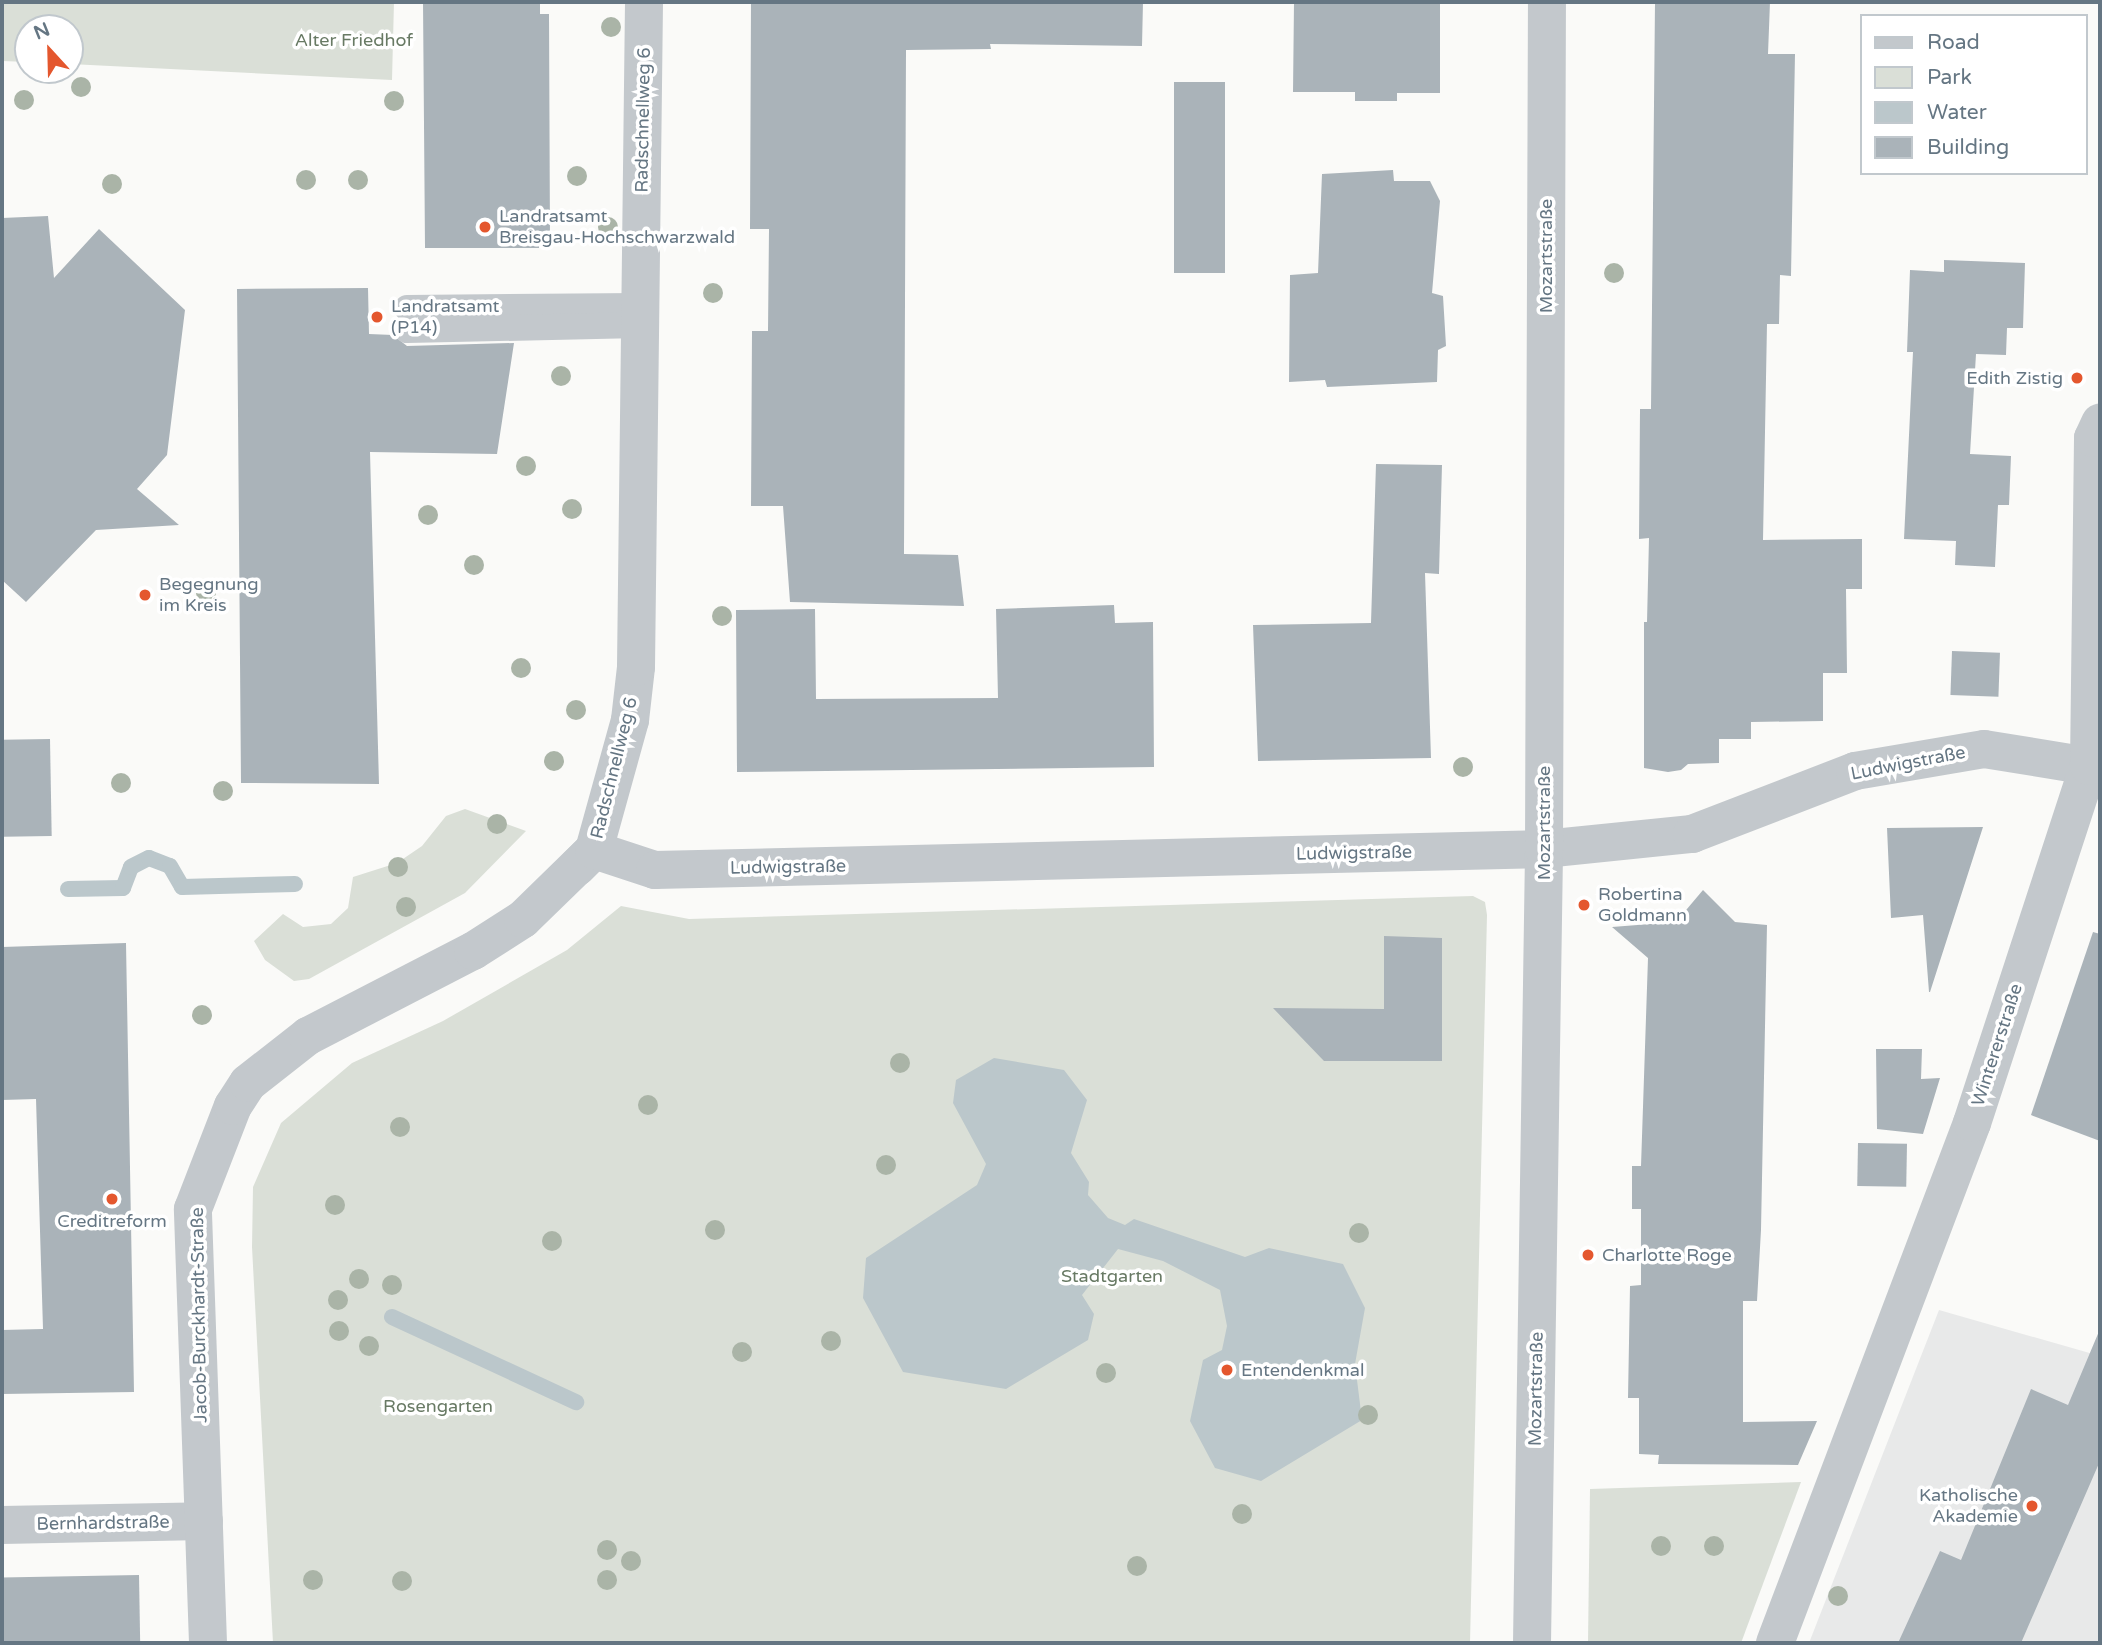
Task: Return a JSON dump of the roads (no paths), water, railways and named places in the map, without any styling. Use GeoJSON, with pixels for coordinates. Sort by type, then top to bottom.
{"type":"FeatureCollection","features":[{"type":"Feature","properties":{"kind":"street"},"geometry":{"type":"LineString","coordinates":[[640,268],[644,2]]}},
{"type":"Feature","properties":{"kind":"street","name":"Radschnellweg 6"},"geometry":{"type":"LineString","coordinates":[[193,1209],[213,1149],[248,1083],[307,1036],[473,951],[523,919],[594,850],[630,720],[636,667],[644,2]]}},
{"type":"Feature","properties":{"kind":"street","name":"Mozartstraße"},"geometry":{"type":"LineString","coordinates":[[1532,1643],[1544,849],[1547,2]]}},
{"type":"Feature","properties":{"kind":"street","name":"Wintererstraße"},"geometry":{"type":"LineString","coordinates":[[1775,1643],[1972,1123],[2095,769],[2093,438],[2100,423]]}},
{"type":"Feature","properties":{"kind":"street","name":"Ludwigstraße"},"geometry":{"type":"LineString","coordinates":[[594,850],[655,870],[1544,849],[1692,834],[1855,771],[1983,749],[2095,769]]}},
{"type":"Feature","properties":{"kind":"street","name":"Jacob-Burckhardt-Straße"},"geometry":{"type":"LineString","coordinates":[[193,1209],[208,1643]]}},
{"type":"Feature","properties":{"kind":"street","name":"Bernhardstraße"},"geometry":{"type":"LineString","coordinates":[[2,1525],[204,1521]]}},
{"type":"Feature","properties":{"kind":"lane"},"geometry":{"type":"LineString","coordinates":[[407,319],[640,316]]}},
{"type":"Feature","properties":{"kind":"water"},"geometry":{"type":"Polygon","coordinates":[[[994,1058],[1064,1070],[1087,1100],[1071,1153],[1089,1182],[1088,1195],[1108,1218],[1125,1225],[1134,1219],[1245,1257],[1269,1248],[1343,1264],[1365,1308],[1355,1364],[1362,1420],[1261,1481],[1215,1468],[1190,1421],[1203,1360],[1222,1350],[1227,1326],[1220,1290],[1163,1261],[1118,1249],[1082,1295],[1094,1314],[1088,1340],[1006,1389],[903,1372],[863,1298],[866,1258],[977,1185],[986,1164],[953,1103],[956,1080],[994,1058]]]}},
{"type":"Feature","properties":{"kind":"waterway"},"geometry":{"type":"LineString","coordinates":[[68,889],[123,888],[131,867],[149,858],[170,866],[182,887],[295,884]]}},
{"type":"Feature","properties":{"kind":"waterway"},"geometry":{"type":"LineString","coordinates":[[392,1317],[576,1402]]}},
{"type":"Feature","properties":{"kind":"place","name":"Landratsamt Breisgau-Hochschwarzwald"},"geometry":{"type":"Point","coordinates":[485,227]}},
{"type":"Feature","properties":{"kind":"place","name":"Landratsamt (P14)"},"geometry":{"type":"Point","coordinates":[377,317]}},
{"type":"Feature","properties":{"kind":"place","name":"Edith Zistig"},"geometry":{"type":"Point","coordinates":[2077,378]}},
{"type":"Feature","properties":{"kind":"place","name":"Begegnung im Kreis"},"geometry":{"type":"Point","coordinates":[145,595]}},
{"type":"Feature","properties":{"kind":"place","name":"Robertina Goldmann"},"geometry":{"type":"Point","coordinates":[1584,905]}},
{"type":"Feature","properties":{"kind":"place","name":"Creditreform"},"geometry":{"type":"Point","coordinates":[112,1199]}},
{"type":"Feature","properties":{"kind":"place","name":"Charlotte Roge"},"geometry":{"type":"Point","coordinates":[1588,1255]}},
{"type":"Feature","properties":{"kind":"place","name":"Entendenkmal"},"geometry":{"type":"Point","coordinates":[1227,1370]}},
{"type":"Feature","properties":{"kind":"place","name":"Katholische Akademie"},"geometry":{"type":"Point","coordinates":[2032,1506]}},
{"type":"Feature","properties":{"kind":"park label","name":"Alter Friedhof"},"geometry":{"type":"Point","coordinates":[354,40]}},
{"type":"Feature","properties":{"kind":"park label","name":"Stadtgarten"},"geometry":{"type":"Point","coordinates":[1112,1276]}},
{"type":"Feature","properties":{"kind":"park label","name":"Rosengarten"},"geometry":{"type":"Point","coordinates":[438,1406]}}]}
